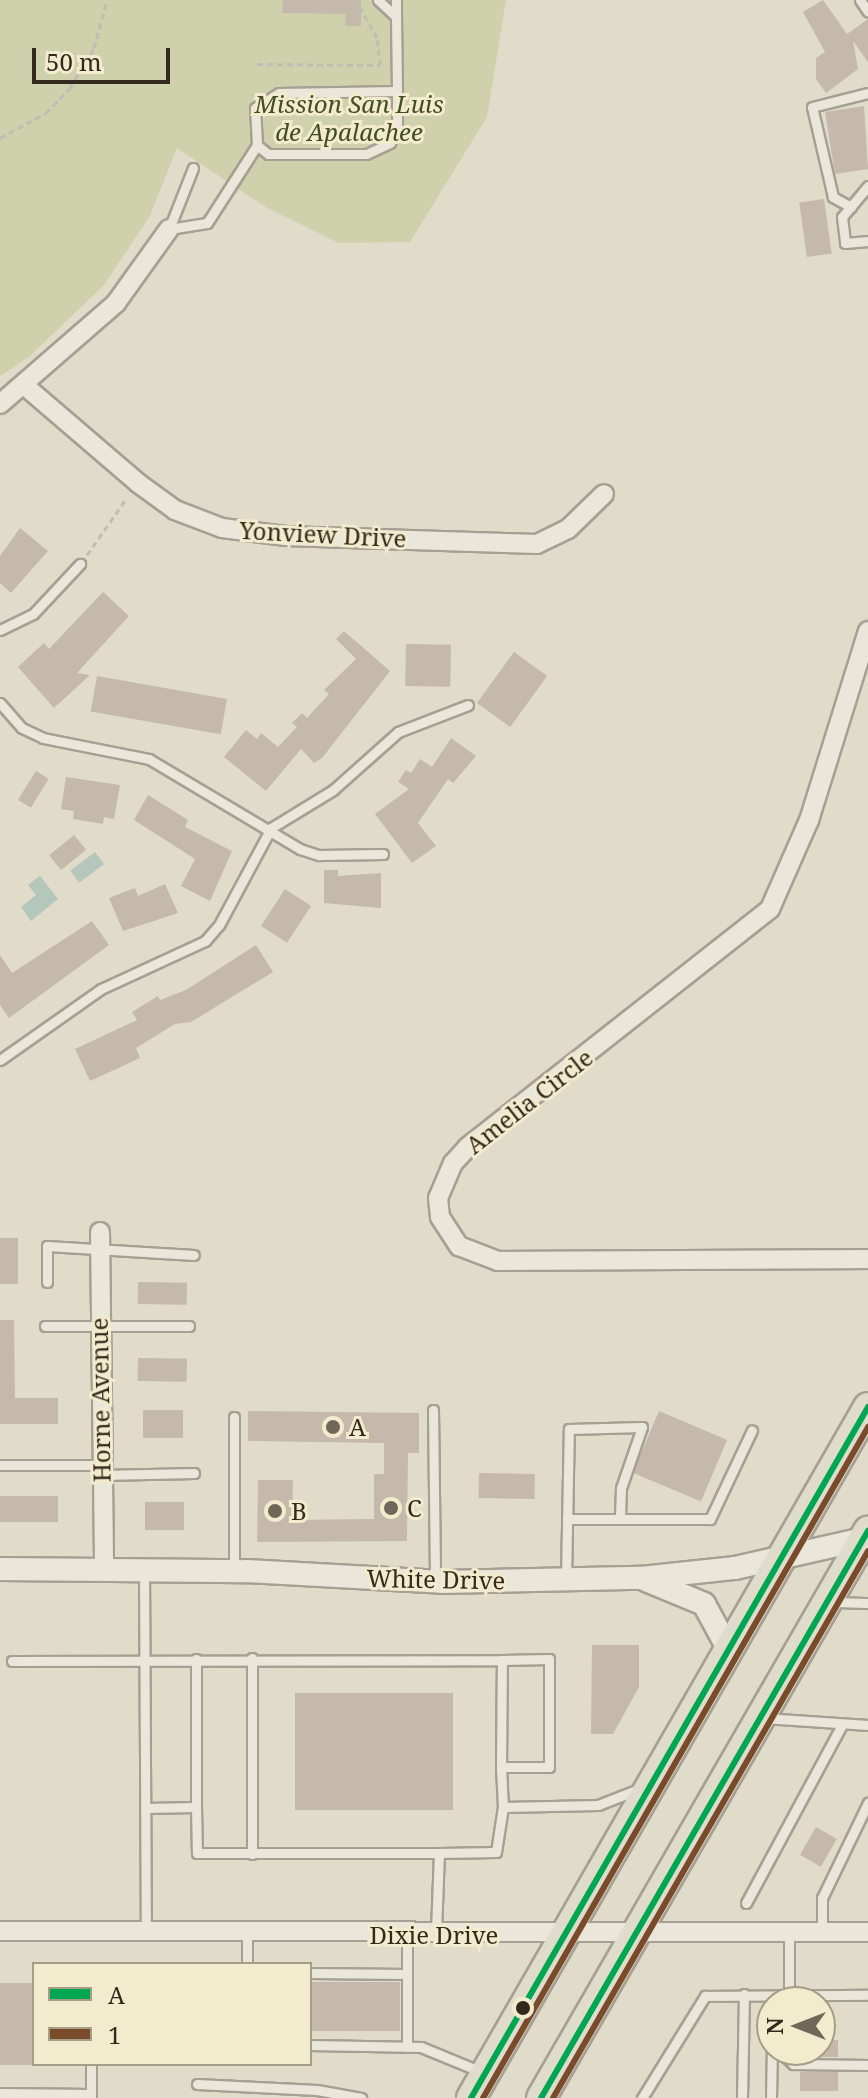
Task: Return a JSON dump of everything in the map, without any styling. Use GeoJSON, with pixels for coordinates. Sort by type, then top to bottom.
{"type":"FeatureCollection","features":[{"type":"Feature","properties":{"kind":"main road"},"geometry":{"type":"LineString","coordinates":[[478,2086],[868,1407]]}},
{"type":"Feature","properties":{"kind":"main road"},"geometry":{"type":"LineString","coordinates":[[541,2098],[866,1536]]}},
{"type":"Feature","properties":{"kind":"street"},"geometry":{"type":"LineString","coordinates":[[0,404],[25,386],[116,303],[169,229]]}},
{"type":"Feature","properties":{"kind":"street","name":"Yonview Drive"},"geometry":{"type":"LineString","coordinates":[[25,386],[88,446],[175,510],[222,528],[255,534],[537,544],[568,529],[604,494]]}},
{"type":"Feature","properties":{"kind":"street","name":"Amelia Circle"},"geometry":{"type":"LineString","coordinates":[[868,631],[809,820],[770,909],[468,1147],[453,1163],[438,1198],[440,1217],[459,1246],[498,1261],[868,1259]]}},
{"type":"Feature","properties":{"kind":"street","name":"Horne Avenue"},"geometry":{"type":"LineString","coordinates":[[100,1232],[98,1326],[104,1569]]}},
{"type":"Feature","properties":{"kind":"street","name":"White Drive"},"geometry":{"type":"LineString","coordinates":[[0,1569],[234,1571],[435,1581],[641,1578],[781,1559],[866,1536]]}},
{"type":"Feature","properties":{"kind":"street"},"geometry":{"type":"LineString","coordinates":[[641,1578],[704,1604],[729,1650]]}},
{"type":"Feature","properties":{"kind":"street","name":"Dixie Drive"},"geometry":{"type":"LineString","coordinates":[[0,1931],[146,1930],[407,1935],[565,1935],[636,1931],[868,1932]]}},
{"type":"Feature","properties":{"kind":"lane"},"geometry":{"type":"LineString","coordinates":[[378,0],[396,17]]}},
{"type":"Feature","properties":{"kind":"lane"},"geometry":{"type":"LineString","coordinates":[[257,145],[268,154],[381,150],[397,127],[396,0]]}},
{"type":"Feature","properties":{"kind":"lane"},"geometry":{"type":"LineString","coordinates":[[860,0],[868,12]]}},
{"type":"Feature","properties":{"kind":"lane"},"geometry":{"type":"LineString","coordinates":[[169,229],[207,223],[257,145],[255,108],[279,93],[397,91]]}},
{"type":"Feature","properties":{"kind":"lane"},"geometry":{"type":"LineString","coordinates":[[851,207],[833,197],[812,107],[868,93]]}},
{"type":"Feature","properties":{"kind":"lane"},"geometry":{"type":"LineString","coordinates":[[169,229],[193,168]]}},
{"type":"Feature","properties":{"kind":"lane"},"geometry":{"type":"LineString","coordinates":[[868,186],[842,217],[845,243],[868,241]]}},
{"type":"Feature","properties":{"kind":"lane"},"geometry":{"type":"LineString","coordinates":[[0,630],[33,614],[80,564]]}},
{"type":"Feature","properties":{"kind":"lane"},"geometry":{"type":"LineString","coordinates":[[0,703],[22,728],[43,738],[149,759],[248,821],[271,828],[319,855],[383,854]]}},
{"type":"Feature","properties":{"kind":"lane"},"geometry":{"type":"LineString","coordinates":[[0,1060],[101,989],[205,941],[219,925],[271,828],[333,790],[398,732],[468,705]]}},
{"type":"Feature","properties":{"kind":"lane"},"geometry":{"type":"LineString","coordinates":[[47,1282],[47,1246],[99,1252],[194,1255]]}},
{"type":"Feature","properties":{"kind":"lane"},"geometry":{"type":"LineString","coordinates":[[45,1326],[189,1326]]}},
{"type":"Feature","properties":{"kind":"lane"},"geometry":{"type":"LineString","coordinates":[[433,1410],[435,1581]]}},
{"type":"Feature","properties":{"kind":"lane"},"geometry":{"type":"LineString","coordinates":[[234,1417],[234,1571]]}},
{"type":"Feature","properties":{"kind":"lane"},"geometry":{"type":"LineString","coordinates":[[566,1579],[569,1429],[642,1427],[621,1488],[620,1519]]}},
{"type":"Feature","properties":{"kind":"lane"},"geometry":{"type":"LineString","coordinates":[[567,1519],[710,1519],[752,1430]]}},
{"type":"Feature","properties":{"kind":"lane"},"geometry":{"type":"LineString","coordinates":[[0,1465],[194,1473]]}},
{"type":"Feature","properties":{"kind":"lane"},"geometry":{"type":"LineString","coordinates":[[144,1569],[146,1930]]}},
{"type":"Feature","properties":{"kind":"lane"},"geometry":{"type":"LineString","coordinates":[[827,1602],[868,1603]]}},
{"type":"Feature","properties":{"kind":"lane"},"geometry":{"type":"LineString","coordinates":[[252,1658],[252,1854]]}},
{"type":"Feature","properties":{"kind":"lane"},"geometry":{"type":"LineString","coordinates":[[196,1659],[197,1853],[252,1854],[496,1852],[503,1807],[502,1660]]}},
{"type":"Feature","properties":{"kind":"lane"},"geometry":{"type":"LineString","coordinates":[[12,1661],[549,1659],[549,1767],[501,1767]]}},
{"type":"Feature","properties":{"kind":"lane"},"geometry":{"type":"LineString","coordinates":[[760,1717],[868,1725]]}},
{"type":"Feature","properties":{"kind":"lane"},"geometry":{"type":"LineString","coordinates":[[746,1903],[842,1725]]}},
{"type":"Feature","properties":{"kind":"lane"},"geometry":{"type":"LineString","coordinates":[[503,1807],[598,1805],[650,1785]]}},
{"type":"Feature","properties":{"kind":"lane"},"geometry":{"type":"LineString","coordinates":[[822,1932],[822,1898],[868,1803]]}},
{"type":"Feature","properties":{"kind":"lane"},"geometry":{"type":"LineString","coordinates":[[145,1808],[196,1807]]}},
{"type":"Feature","properties":{"kind":"lane"},"geometry":{"type":"LineString","coordinates":[[436,1935],[439,1853]]}},
{"type":"Feature","properties":{"kind":"lane"},"geometry":{"type":"LineString","coordinates":[[789,1932],[789,1986]]}},
{"type":"Feature","properties":{"kind":"lane"},"geometry":{"type":"LineString","coordinates":[[247,1933],[247,1962]]}},
{"type":"Feature","properties":{"kind":"lane"},"geometry":{"type":"LineString","coordinates":[[407,1935],[407,2047]]}},
{"type":"Feature","properties":{"kind":"lane"},"geometry":{"type":"LineString","coordinates":[[312,1973],[407,1974]]}},
{"type":"Feature","properties":{"kind":"lane"},"geometry":{"type":"LineString","coordinates":[[642,2098],[697,2003],[714,1993],[756,1996]]}},
{"type":"Feature","properties":{"kind":"lane"},"geometry":{"type":"LineString","coordinates":[[742,2098],[744,1994]]}},
{"type":"Feature","properties":{"kind":"lane"},"geometry":{"type":"LineString","coordinates":[[836,1995],[868,1995]]}},
{"type":"Feature","properties":{"kind":"lane"},"geometry":{"type":"LineString","coordinates":[[312,2045],[421,2047],[478,2086]]}},
{"type":"Feature","properties":{"kind":"lane"},"geometry":{"type":"LineString","coordinates":[[836,2065],[868,2065]]}},
{"type":"Feature","properties":{"kind":"lane"},"geometry":{"type":"LineString","coordinates":[[0,2093],[91,2096],[91,2066]]}},
{"type":"Feature","properties":{"kind":"lane"},"geometry":{"type":"LineString","coordinates":[[771,2098],[772,2066]]}},
{"type":"Feature","properties":{"kind":"lane"},"geometry":{"type":"LineString","coordinates":[[197,2084],[317,2090],[361,2098]]}},
{"type":"Feature","properties":{"kind":"path"},"geometry":{"type":"LineString","coordinates":[[0,138],[46,113],[70,88],[94,48],[107,0]]}},
{"type":"Feature","properties":{"kind":"path"},"geometry":{"type":"LineString","coordinates":[[257,64],[380,65],[377,38],[356,0]]}},
{"type":"Feature","properties":{"kind":"path"},"geometry":{"type":"LineString","coordinates":[[80,564],[138,483]]}},
{"type":"Feature","properties":{"kind":"green space","name":"Mission San Luis de Apalachee"},"geometry":{"type":"Polygon","coordinates":[[[0,0],[506,0],[487,117],[410,242],[339,243],[267,208],[177,148],[150,216],[104,285],[30,356],[0,376],[0,0]]]}},
{"type":"Feature","properties":{"kind":"shaded area"},"geometry":{"type":"Polygon","coordinates":[[[95,852],[104,864],[79,883],[70,871],[95,852]]]}},
{"type":"Feature","properties":{"kind":"shaded area"},"geometry":{"type":"Polygon","coordinates":[[[40,876],[58,899],[31,921],[21,907],[36,895],[28,885],[40,876]]]}},
{"type":"Feature","properties":{"kind":"building"},"geometry":{"type":"Polygon","coordinates":[[[283,0],[361,0],[361,26],[345,26],[346,14],[282,13],[283,0]]]}},
{"type":"Feature","properties":{"kind":"building"},"geometry":{"type":"Polygon","coordinates":[[[823,0],[847,34],[868,19],[868,62],[853,41],[858,69],[826,93],[816,79],[816,58],[825,52],[803,12],[823,0]]]}},
{"type":"Feature","properties":{"kind":"building"},"geometry":{"type":"Polygon","coordinates":[[[864,106],[868,169],[835,174],[825,112],[864,106]]]}},
{"type":"Feature","properties":{"kind":"building"},"geometry":{"type":"Polygon","coordinates":[[[824,199],[832,253],[807,257],[799,202],[824,199]]]}},
{"type":"Feature","properties":{"kind":"building"},"geometry":{"type":"Polygon","coordinates":[[[20,528],[48,551],[11,593],[0,583],[0,556],[20,528]]]}},
{"type":"Feature","properties":{"kind":"building"},"geometry":{"type":"Polygon","coordinates":[[[103,592],[129,616],[77,673],[90,675],[54,708],[18,667],[44,643],[49,649],[103,592]]]}},
{"type":"Feature","properties":{"kind":"building"},"geometry":{"type":"Polygon","coordinates":[[[344,631],[390,671],[322,758],[314,763],[301,749],[266,791],[224,757],[246,730],[257,739],[261,733],[278,747],[297,727],[292,723],[302,713],[307,718],[329,694],[324,690],[356,659],[336,639],[344,631]]]}},
{"type":"Feature","properties":{"kind":"building"},"geometry":{"type":"Polygon","coordinates":[[[406,644],[451,645],[450,687],[405,686],[406,644]]]}},
{"type":"Feature","properties":{"kind":"building"},"geometry":{"type":"Polygon","coordinates":[[[514,652],[547,676],[510,727],[477,703],[514,652]]]}},
{"type":"Feature","properties":{"kind":"building"},"geometry":{"type":"Polygon","coordinates":[[[97,676],[227,699],[221,734],[91,711],[97,676]]]}},
{"type":"Feature","properties":{"kind":"building"},"geometry":{"type":"Polygon","coordinates":[[[451,738],[476,756],[453,783],[448,779],[418,823],[436,846],[412,863],[375,814],[409,789],[398,782],[406,770],[411,773],[420,759],[432,767],[451,738]]]}},
{"type":"Feature","properties":{"kind":"building"},"geometry":{"type":"Polygon","coordinates":[[[36,771],[49,779],[31,808],[18,800],[36,771]]]}},
{"type":"Feature","properties":{"kind":"building"},"geometry":{"type":"Polygon","coordinates":[[[66,777],[120,785],[114,819],[104,817],[103,824],[73,819],[74,811],[61,809],[66,777]]]}},
{"type":"Feature","properties":{"kind":"building"},"geometry":{"type":"Polygon","coordinates":[[[148,795],[188,820],[185,827],[232,851],[210,901],[181,886],[195,859],[134,820],[148,795]]]}},
{"type":"Feature","properties":{"kind":"building"},"geometry":{"type":"Polygon","coordinates":[[[74,835],[86,850],[61,870],[49,855],[74,835]]]}},
{"type":"Feature","properties":{"kind":"building"},"geometry":{"type":"Polygon","coordinates":[[[324,870],[338,870],[338,876],[381,873],[381,908],[324,903],[324,870]]]}},
{"type":"Feature","properties":{"kind":"building"},"geometry":{"type":"Polygon","coordinates":[[[165,884],[178,913],[123,931],[109,898],[135,888],[138,896],[165,884]]]}},
{"type":"Feature","properties":{"kind":"building"},"geometry":{"type":"Polygon","coordinates":[[[285,889],[311,906],[287,943],[261,926],[285,889]]]}},
{"type":"Feature","properties":{"kind":"building"},"geometry":{"type":"Polygon","coordinates":[[[92,921],[109,945],[9,1018],[0,1005],[0,955],[12,973],[92,921]]]}},
{"type":"Feature","properties":{"kind":"building"},"geometry":{"type":"Polygon","coordinates":[[[256,945],[273,972],[191,1022],[175,1024],[136,1048],[140,1058],[90,1081],[75,1049],[137,1020],[132,1012],[158,996],[160,1000],[186,990],[256,945]]]}},
{"type":"Feature","properties":{"kind":"building"},"geometry":{"type":"Polygon","coordinates":[[[0,1238],[18,1238],[18,1284],[0,1284],[0,1238]]]}},
{"type":"Feature","properties":{"kind":"building"},"geometry":{"type":"Polygon","coordinates":[[[138,1282],[187,1283],[187,1305],[138,1304],[138,1282]]]}},
{"type":"Feature","properties":{"kind":"building"},"geometry":{"type":"Polygon","coordinates":[[[0,1320],[14,1320],[15,1398],[58,1398],[58,1424],[0,1424],[0,1320]]]}},
{"type":"Feature","properties":{"kind":"building"},"geometry":{"type":"Polygon","coordinates":[[[138,1358],[187,1359],[187,1382],[138,1381],[138,1358]]]}},
{"type":"Feature","properties":{"kind":"building"},"geometry":{"type":"Polygon","coordinates":[[[143,1410],[183,1410],[183,1438],[143,1438],[143,1410]]]}},
{"type":"Feature","properties":{"kind":"building"},"geometry":{"type":"Polygon","coordinates":[[[248,1411],[419,1413],[419,1453],[408,1453],[407,1541],[257,1542],[258,1480],[293,1480],[292,1520],[374,1519],[374,1474],[384,1474],[384,1443],[248,1441],[248,1411]]]}},
{"type":"Feature","properties":{"kind":"building"},"geometry":{"type":"Polygon","coordinates":[[[659,1411],[727,1440],[701,1502],[633,1473],[659,1411]]]}},
{"type":"Feature","properties":{"kind":"building"},"geometry":{"type":"Polygon","coordinates":[[[479,1473],[535,1474],[535,1499],[479,1498],[479,1473]]]}},
{"type":"Feature","properties":{"kind":"building"},"geometry":{"type":"Polygon","coordinates":[[[0,1496],[58,1496],[58,1522],[0,1522],[0,1496]]]}},
{"type":"Feature","properties":{"kind":"building"},"geometry":{"type":"Polygon","coordinates":[[[145,1502],[184,1502],[184,1530],[145,1530],[145,1502]]]}},
{"type":"Feature","properties":{"kind":"building"},"geometry":{"type":"Polygon","coordinates":[[[592,1645],[639,1645],[639,1687],[613,1734],[591,1734],[592,1645]]]}},
{"type":"Feature","properties":{"kind":"building"},"geometry":{"type":"Polygon","coordinates":[[[295,1693],[453,1693],[453,1810],[295,1810],[295,1693]]]}},
{"type":"Feature","properties":{"kind":"building"},"geometry":{"type":"Polygon","coordinates":[[[816,1827],[837,1839],[821,1867],[800,1855],[816,1827]]]}},
{"type":"Feature","properties":{"kind":"building"},"geometry":{"type":"Polygon","coordinates":[[[312,1982],[400,1982],[400,2031],[312,2031],[312,1982]]]}},
{"type":"Feature","properties":{"kind":"building"},"geometry":{"type":"Polygon","coordinates":[[[0,1983],[32,1983],[32,2065],[0,2065],[0,1983]]]}},
{"type":"Feature","properties":{"kind":"building"},"geometry":{"type":"Polygon","coordinates":[[[800,2072],[838,2072],[838,2091],[800,2091],[800,2072]]]}},
{"type":"Feature","properties":{"kind":"transit line","name":"A"},"geometry":{"type":"LineString","coordinates":[[471,2098],[868,1407]]}},
{"type":"Feature","properties":{"kind":"transit line","name":"1"},"geometry":{"type":"LineString","coordinates":[[483,2098],[868,1427]]}},
{"type":"Feature","properties":{"kind":"transit line","name":"A"},"geometry":{"type":"LineString","coordinates":[[541,2098],[868,1531]]}},
{"type":"Feature","properties":{"kind":"transit line","name":"1"},"geometry":{"type":"LineString","coordinates":[[553,2098],[868,1551]]}},
{"type":"Feature","properties":{"kind":"place","name":"A"},"geometry":{"type":"Point","coordinates":[333,1427]}},
{"type":"Feature","properties":{"kind":"place","name":"C"},"geometry":{"type":"Point","coordinates":[391,1508]}},
{"type":"Feature","properties":{"kind":"place","name":"B"},"geometry":{"type":"Point","coordinates":[275,1511]}}]}
